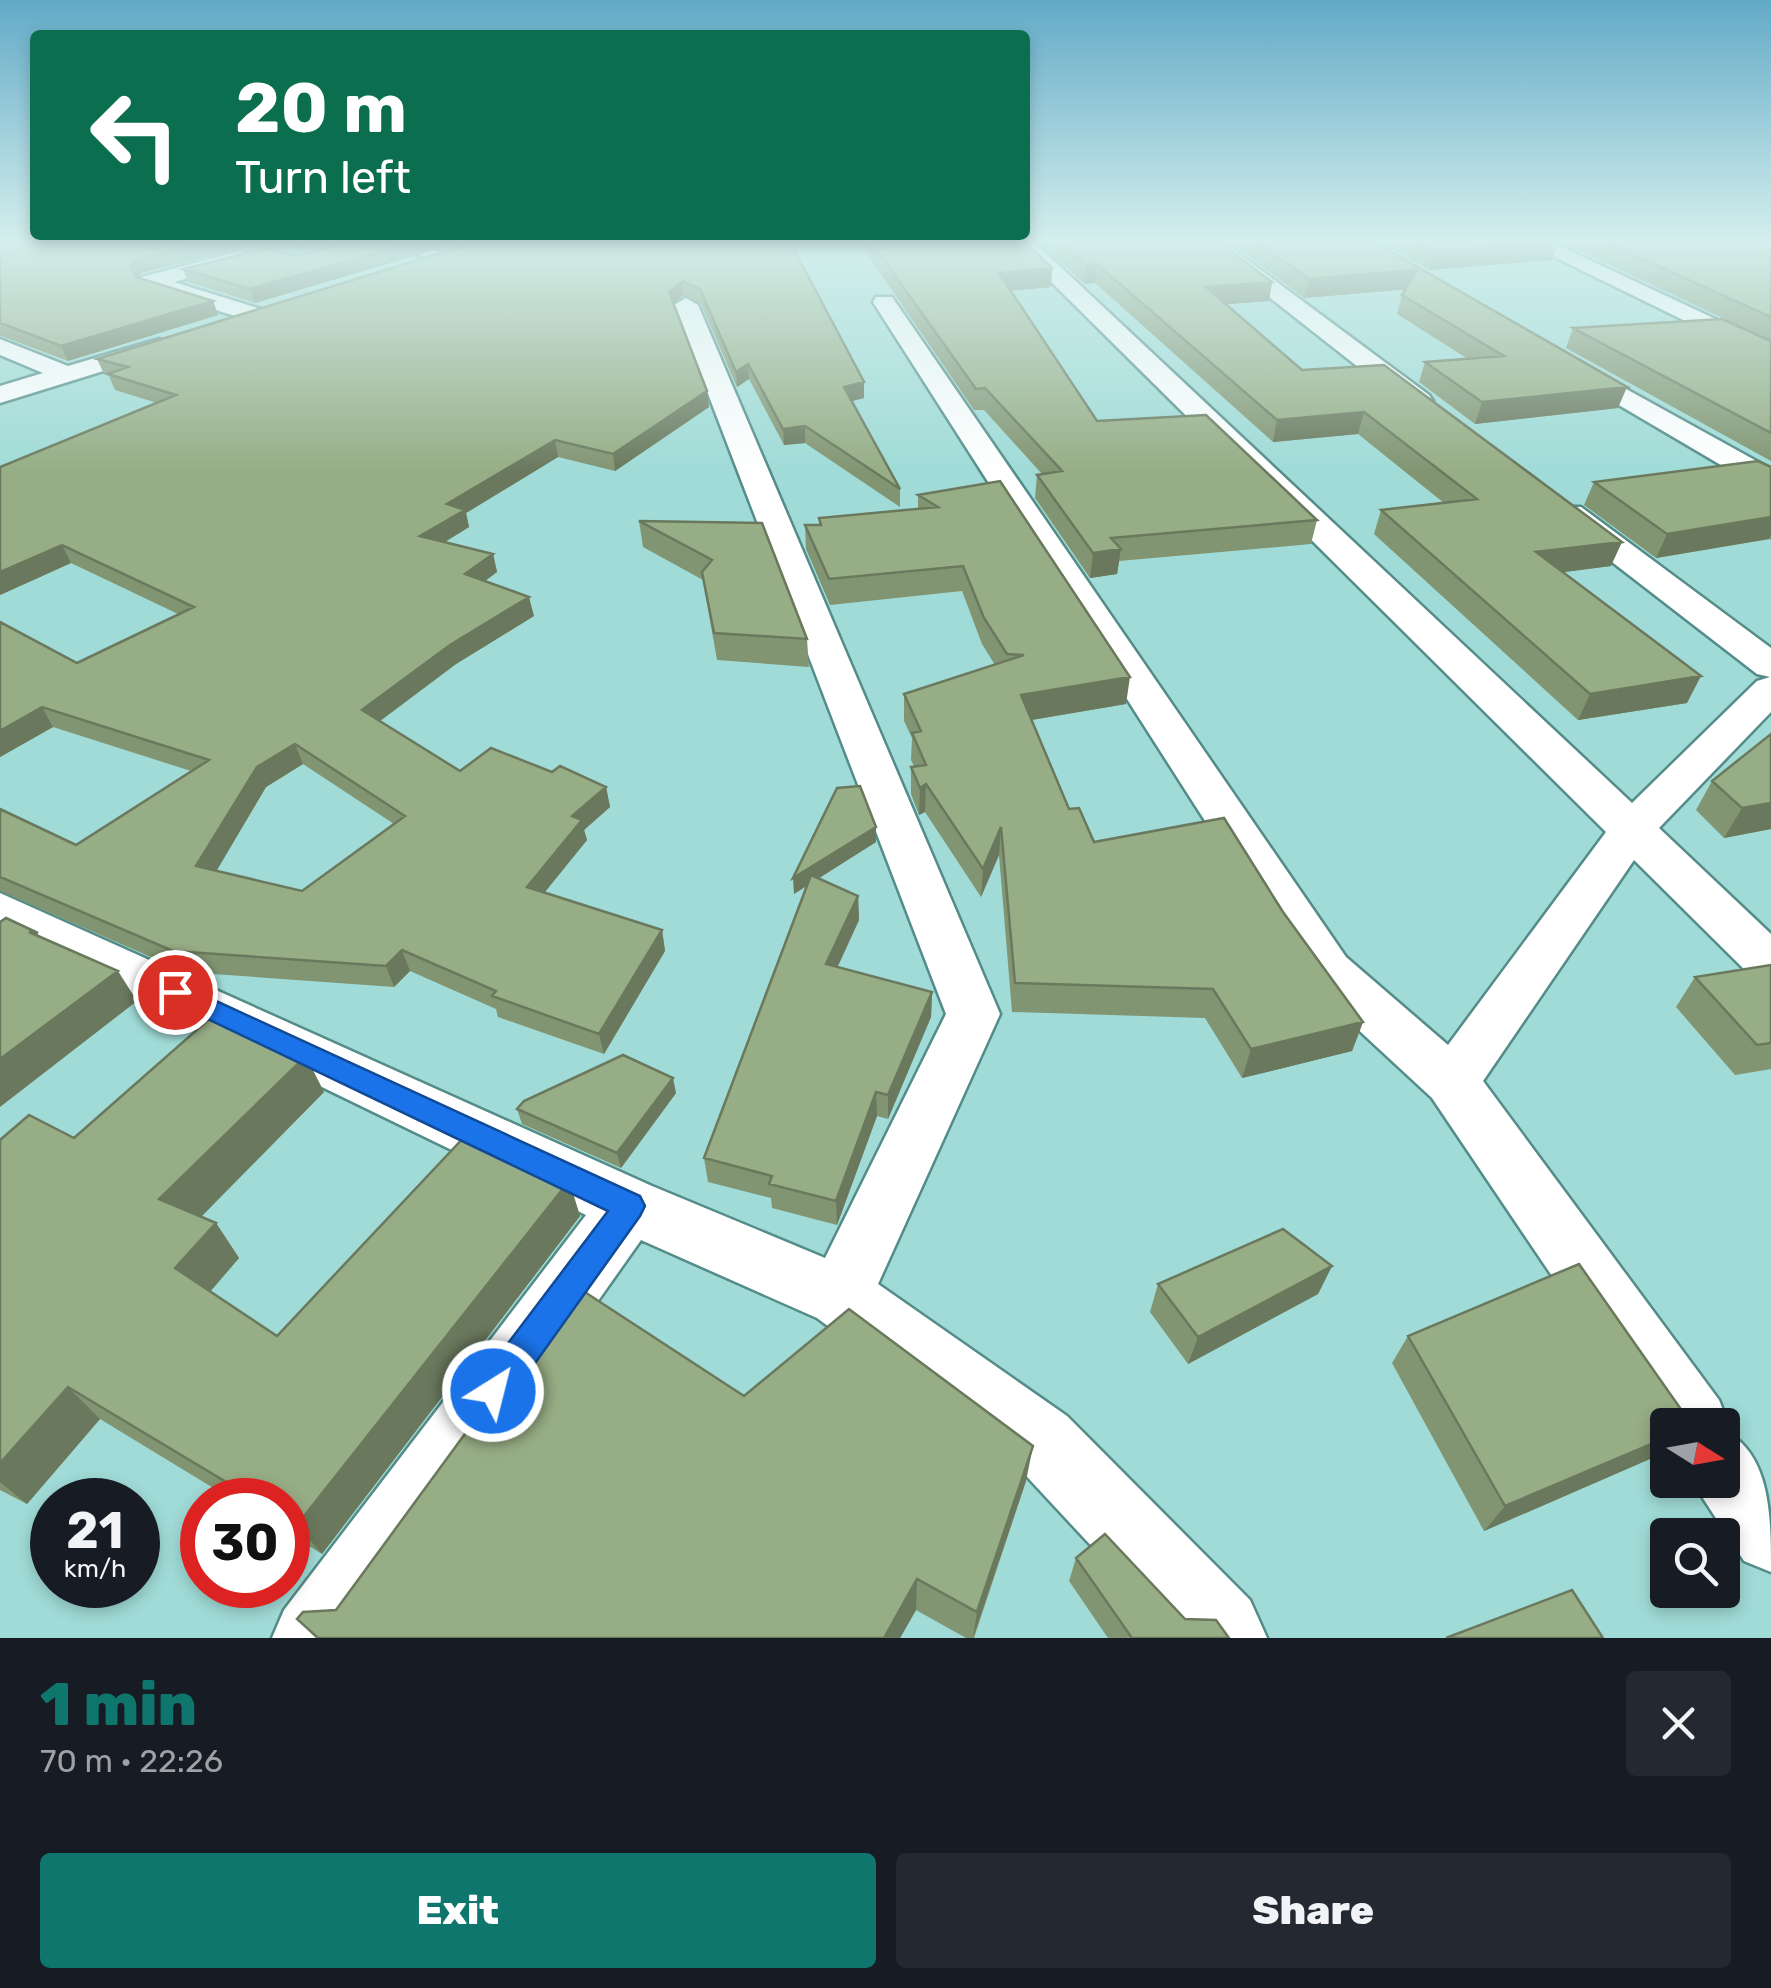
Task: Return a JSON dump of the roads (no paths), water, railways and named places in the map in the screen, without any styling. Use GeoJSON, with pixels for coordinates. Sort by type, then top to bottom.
{"type":"FeatureCollection","features":[{"type":"Feature","properties":{"kind":"street"},"geometry":{"type":"LineString","coordinates":[[224,326],[248,318]]}},
{"type":"Feature","properties":{"kind":"street"},"geometry":{"type":"LineString","coordinates":[[692,318],[973,1014],[840,1296]]}},
{"type":"Feature","properties":{"kind":"street"},"geometry":{"type":"LineString","coordinates":[[895,318],[1328,971],[1452,1082],[1682,1408]]}},
{"type":"Feature","properties":{"kind":"street"},"geometry":{"type":"LineString","coordinates":[[1101,318],[1771,964]]}},
{"type":"Feature","properties":{"kind":"street"},"geometry":{"type":"LineString","coordinates":[[1309,318],[1443,419]]}},
{"type":"Feature","properties":{"kind":"street"},"geometry":{"type":"LineString","coordinates":[[1694,318],[1771,355]]}},
{"type":"Feature","properties":{"kind":"street"},"geometry":{"type":"LineString","coordinates":[[0,395],[189,337]]}},
{"type":"Feature","properties":{"kind":"street"},"geometry":{"type":"LineString","coordinates":[[0,346],[66,374]]}},
{"type":"Feature","properties":{"kind":"street"},"geometry":{"type":"LineString","coordinates":[[1546,352],[1771,482]]}},
{"type":"Feature","properties":{"kind":"street"},"geometry":{"type":"LineString","coordinates":[[1552,501],[1771,666]]}},
{"type":"Feature","properties":{"kind":"street"},"geometry":{"type":"LineString","coordinates":[[1452,1082],[1632,829],[1771,689]]}},
{"type":"Feature","properties":{"kind":"street"},"geometry":{"type":"LineString","coordinates":[[0,910],[630,1206],[840,1296],[1042,1441],[1222,1628],[1226,1638]]}},
{"type":"Feature","properties":{"kind":"street"},"geometry":{"type":"LineString","coordinates":[[312,1638],[630,1206]]}},
{"type":"Feature","properties":{"kind":"street"},"geometry":{"type":"LineString","coordinates":[[1740,1491],[1771,1534]]}}]}
